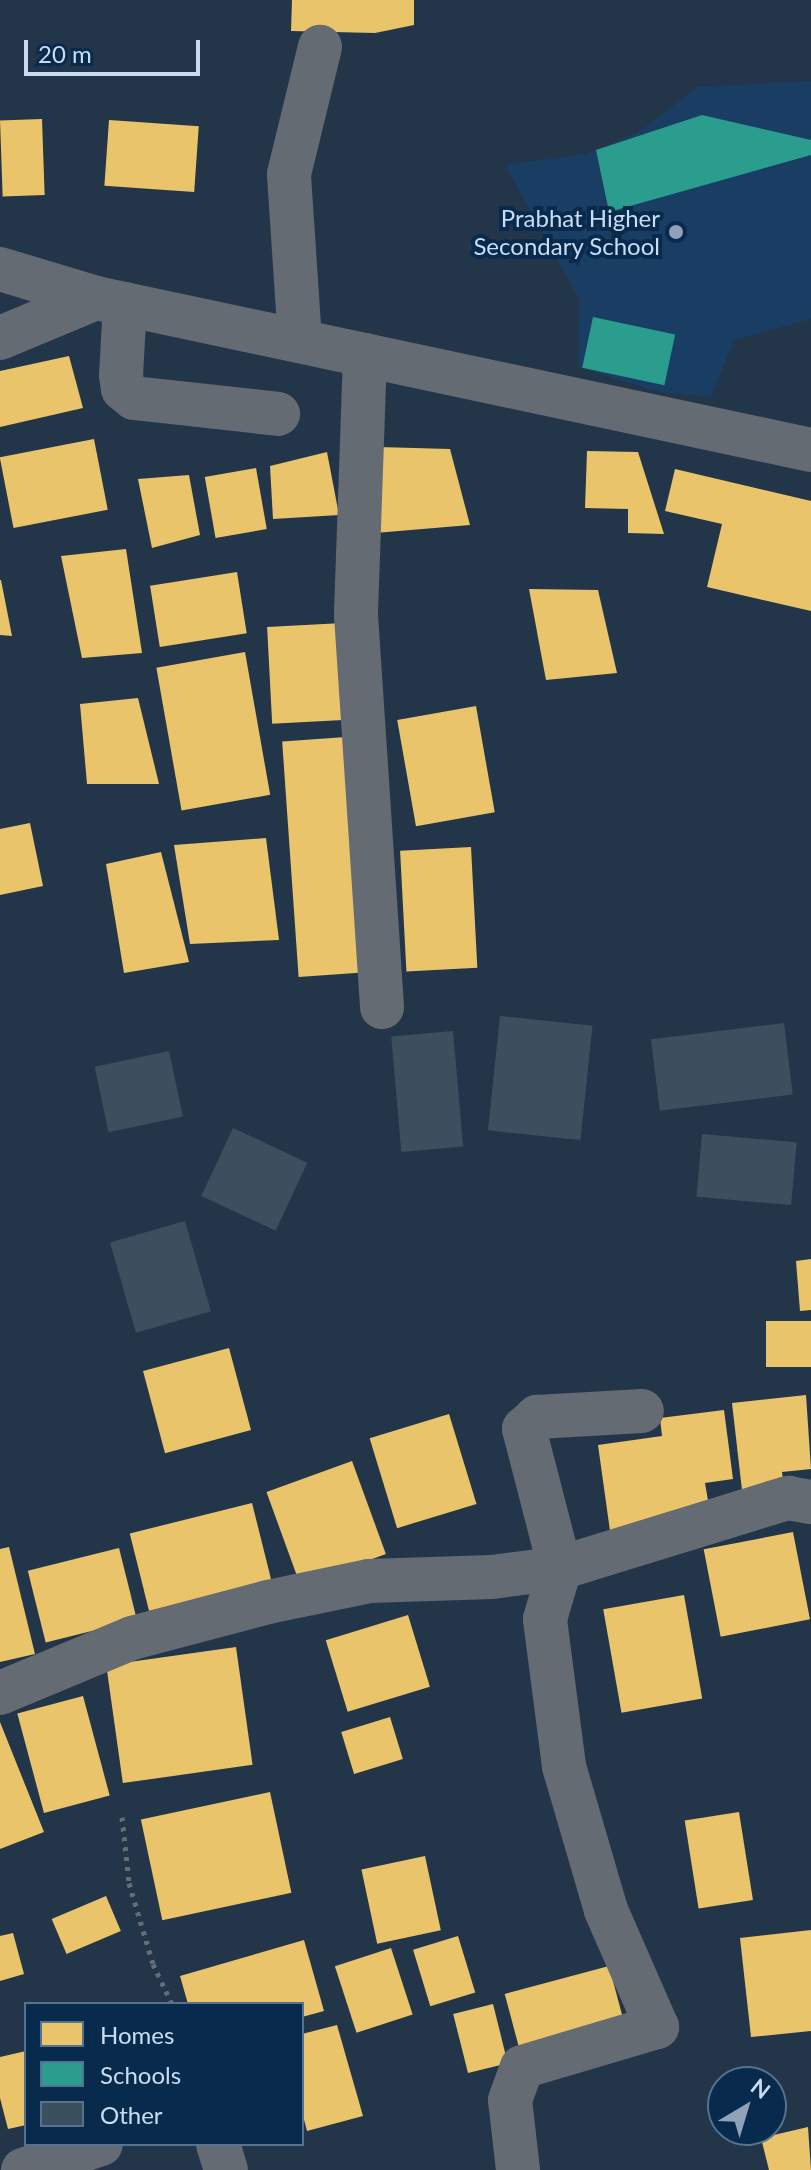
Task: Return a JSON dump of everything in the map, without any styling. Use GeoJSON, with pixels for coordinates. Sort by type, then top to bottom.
{"type":"FeatureCollection","features":[{"type":"Feature","properties":{"kind":"street"},"geometry":{"type":"LineString","coordinates":[[300,341],[289,174],[320,47]]}},
{"type":"Feature","properties":{"kind":"street"},"geometry":{"type":"LineString","coordinates":[[0,269],[110,301],[811,450]]}},
{"type":"Feature","properties":{"kind":"street"},"geometry":{"type":"LineString","coordinates":[[0,338],[110,301]]}},
{"type":"Feature","properties":{"kind":"street"},"geometry":{"type":"LineString","coordinates":[[110,301],[123,389],[134,398],[278,414]]}},
{"type":"Feature","properties":{"kind":"street"},"geometry":{"type":"LineString","coordinates":[[365,355],[356,615],[382,1007]]}},
{"type":"Feature","properties":{"kind":"street"},"geometry":{"type":"LineString","coordinates":[[518,2170],[510,2100],[522,2067],[657,2027],[606,1910],[564,1766],[545,1619],[560,1568],[524,1429],[537,1417],[642,1411]]}},
{"type":"Feature","properties":{"kind":"street"},"geometry":{"type":"LineString","coordinates":[[0,1693],[132,1638],[268,1602],[369,1581],[492,1577],[560,1568],[788,1498],[811,1502]]}},
{"type":"Feature","properties":{"kind":"street"},"geometry":{"type":"LineString","coordinates":[[23,2170],[95,2146]]}},
{"type":"Feature","properties":{"kind":"street"},"geometry":{"type":"LineString","coordinates":[[219,2146],[226,2170]]}},
{"type":"Feature","properties":{"kind":"path"},"geometry":{"type":"LineString","coordinates":[[122,1817],[129,1883],[153,1964],[171,2002]]}},
{"type":"Feature","properties":{"kind":"shaded area","name":"Prabhat Higher Secondary School"},"geometry":{"type":"Polygon","coordinates":[[[811,81],[811,319],[734,340],[711,397],[659,392],[578,367],[579,299],[505,165],[587,154],[642,130],[697,87],[811,81]]]}},
{"type":"Feature","properties":{"kind":"building: Homes"},"geometry":{"type":"Polygon","coordinates":[[[292,0],[414,0],[414,25],[375,33],[291,31],[292,0]]]}},
{"type":"Feature","properties":{"kind":"building: Homes"},"geometry":{"type":"Polygon","coordinates":[[[42,119],[45,195],[3,196],[0,120],[42,119]]]}},
{"type":"Feature","properties":{"kind":"building: Homes"},"geometry":{"type":"Polygon","coordinates":[[[109,120],[199,126],[194,192],[104,186],[109,120]]]}},
{"type":"Feature","properties":{"kind":"building: Homes"},"geometry":{"type":"Polygon","coordinates":[[[69,356],[83,408],[0,427],[0,371],[69,356]]]}},
{"type":"Feature","properties":{"kind":"building: Homes"},"geometry":{"type":"Polygon","coordinates":[[[94,439],[108,510],[14,528],[0,457],[94,439]]]}},
{"type":"Feature","properties":{"kind":"building: Homes"},"geometry":{"type":"Polygon","coordinates":[[[378,447],[450,449],[470,525],[375,533],[378,447]]]}},
{"type":"Feature","properties":{"kind":"building: Homes"},"geometry":{"type":"Polygon","coordinates":[[[587,451],[638,452],[664,534],[628,533],[628,509],[585,508],[587,451]]]}},
{"type":"Feature","properties":{"kind":"building: Homes"},"geometry":{"type":"Polygon","coordinates":[[[327,452],[339,515],[273,519],[270,466],[327,452]]]}},
{"type":"Feature","properties":{"kind":"building: Homes"},"geometry":{"type":"Polygon","coordinates":[[[256,468],[267,529],[216,538],[205,477],[256,468]]]}},
{"type":"Feature","properties":{"kind":"building: Homes"},"geometry":{"type":"Polygon","coordinates":[[[675,469],[811,501],[811,611],[707,587],[722,524],[665,511],[675,469]]]}},
{"type":"Feature","properties":{"kind":"building: Homes"},"geometry":{"type":"Polygon","coordinates":[[[189,475],[200,535],[152,548],[138,479],[189,475]]]}},
{"type":"Feature","properties":{"kind":"building: Homes"},"geometry":{"type":"Polygon","coordinates":[[[126,549],[142,653],[82,658],[61,556],[126,549]]]}},
{"type":"Feature","properties":{"kind":"building: Homes"},"geometry":{"type":"Polygon","coordinates":[[[237,572],[247,633],[160,647],[150,586],[237,572]]]}},
{"type":"Feature","properties":{"kind":"building: Homes"},"geometry":{"type":"Polygon","coordinates":[[[1,580],[12,636],[0,635],[1,580]]]}},
{"type":"Feature","properties":{"kind":"building: Homes"},"geometry":{"type":"Polygon","coordinates":[[[529,589],[598,590],[617,673],[546,680],[529,589]]]}},
{"type":"Feature","properties":{"kind":"building: Homes"},"geometry":{"type":"Polygon","coordinates":[[[343,623],[348,720],[272,724],[267,627],[343,623]]]}},
{"type":"Feature","properties":{"kind":"building: Homes"},"geometry":{"type":"Polygon","coordinates":[[[245,652],[270,795],[182,810],[156,668],[245,652]]]}},
{"type":"Feature","properties":{"kind":"building: Homes"},"geometry":{"type":"Polygon","coordinates":[[[138,698],[159,784],[87,784],[80,704],[138,698]]]}},
{"type":"Feature","properties":{"kind":"building: Homes"},"geometry":{"type":"Polygon","coordinates":[[[476,706],[495,812],[416,826],[397,720],[476,706]]]}},
{"type":"Feature","properties":{"kind":"building: Homes"},"geometry":{"type":"Polygon","coordinates":[[[346,737],[362,972],[299,977],[282,741],[346,737]]]}},
{"type":"Feature","properties":{"kind":"building: Homes"},"geometry":{"type":"Polygon","coordinates":[[[30,823],[43,886],[0,895],[0,829],[30,823]]]}},
{"type":"Feature","properties":{"kind":"building: Homes"},"geometry":{"type":"Polygon","coordinates":[[[266,838],[279,940],[190,944],[174,845],[266,838]]]}},
{"type":"Feature","properties":{"kind":"building: Homes"},"geometry":{"type":"Polygon","coordinates":[[[471,847],[477,968],[406,972],[400,851],[471,847]]]}},
{"type":"Feature","properties":{"kind":"building: Homes"},"geometry":{"type":"Polygon","coordinates":[[[161,852],[189,962],[124,973],[106,864],[161,852]]]}},
{"type":"Feature","properties":{"kind":"building: Homes"},"geometry":{"type":"Polygon","coordinates":[[[811,1259],[811,1310],[800,1311],[796,1261],[811,1259]]]}},
{"type":"Feature","properties":{"kind":"building: Homes"},"geometry":{"type":"Polygon","coordinates":[[[766,1321],[811,1321],[811,1367],[766,1367],[766,1321]]]}},
{"type":"Feature","properties":{"kind":"building: Homes"},"geometry":{"type":"Polygon","coordinates":[[[229,1348],[251,1430],[165,1453],[143,1371],[229,1348]]]}},
{"type":"Feature","properties":{"kind":"building: Homes"},"geometry":{"type":"Polygon","coordinates":[[[806,1395],[811,1469],[782,1472],[785,1494],[743,1499],[732,1403],[806,1395]]]}},
{"type":"Feature","properties":{"kind":"building: Homes"},"geometry":{"type":"Polygon","coordinates":[[[724,1410],[733,1479],[705,1483],[711,1518],[610,1531],[598,1445],[662,1436],[660,1418],[724,1410]]]}},
{"type":"Feature","properties":{"kind":"building: Homes"},"geometry":{"type":"Polygon","coordinates":[[[449,1414],[476,1504],[397,1528],[370,1438],[449,1414]]]}},
{"type":"Feature","properties":{"kind":"building: Homes"},"geometry":{"type":"Polygon","coordinates":[[[352,1461],[386,1554],[300,1585],[266,1492],[352,1461]]]}},
{"type":"Feature","properties":{"kind":"building: Homes"},"geometry":{"type":"Polygon","coordinates":[[[252,1503],[271,1581],[149,1611],[130,1533],[252,1503]]]}},
{"type":"Feature","properties":{"kind":"building: Homes"},"geometry":{"type":"Polygon","coordinates":[[[793,1532],[810,1619],[721,1637],[704,1549],[793,1532]]]}},
{"type":"Feature","properties":{"kind":"building: Homes"},"geometry":{"type":"Polygon","coordinates":[[[9,1547],[35,1654],[0,1662],[0,1549],[9,1547]]]}},
{"type":"Feature","properties":{"kind":"building: Homes"},"geometry":{"type":"Polygon","coordinates":[[[119,1548],[137,1620],[46,1643],[28,1571],[119,1548]]]}},
{"type":"Feature","properties":{"kind":"building: Homes"},"geometry":{"type":"Polygon","coordinates":[[[684,1595],[702,1698],[621,1713],[603,1609],[684,1595]]]}},
{"type":"Feature","properties":{"kind":"building: Homes"},"geometry":{"type":"Polygon","coordinates":[[[408,1615],[430,1687],[348,1712],[326,1640],[408,1615]]]}},
{"type":"Feature","properties":{"kind":"building: Homes"},"geometry":{"type":"Polygon","coordinates":[[[236,1647],[253,1765],[123,1783],[106,1665],[236,1647]]]}},
{"type":"Feature","properties":{"kind":"building: Homes"},"geometry":{"type":"Polygon","coordinates":[[[83,1696],[110,1795],[44,1813],[17,1714],[83,1696]]]}},
{"type":"Feature","properties":{"kind":"building: Homes"},"geometry":{"type":"Polygon","coordinates":[[[390,1717],[403,1759],[354,1774],[341,1732],[390,1717]]]}},
{"type":"Feature","properties":{"kind":"building: Homes"},"geometry":{"type":"Polygon","coordinates":[[[0,1722],[44,1832],[0,1849],[0,1722]]]}},
{"type":"Feature","properties":{"kind":"building: Homes"},"geometry":{"type":"Polygon","coordinates":[[[270,1792],[291,1893],[162,1920],[141,1819],[270,1792]]]}},
{"type":"Feature","properties":{"kind":"building: Homes"},"geometry":{"type":"Polygon","coordinates":[[[739,1812],[753,1900],[699,1909],[685,1821],[739,1812]]]}},
{"type":"Feature","properties":{"kind":"building: Homes"},"geometry":{"type":"Polygon","coordinates":[[[425,1856],[441,1930],[377,1944],[361,1870],[425,1856]]]}},
{"type":"Feature","properties":{"kind":"building: Homes"},"geometry":{"type":"Polygon","coordinates":[[[106,1896],[121,1931],[67,1954],[52,1919],[106,1896]]]}},
{"type":"Feature","properties":{"kind":"building: Homes"},"geometry":{"type":"Polygon","coordinates":[[[811,1930],[811,2031],[751,2037],[740,1938],[811,1930]]]}},
{"type":"Feature","properties":{"kind":"building: Homes"},"geometry":{"type":"Polygon","coordinates":[[[13,1933],[24,1974],[0,1981],[0,1936],[13,1933]]]}},
{"type":"Feature","properties":{"kind":"building: Homes"},"geometry":{"type":"Polygon","coordinates":[[[458,1936],[475,1992],[430,2006],[413,1950],[458,1936]]]}},
{"type":"Feature","properties":{"kind":"building: Homes"},"geometry":{"type":"Polygon","coordinates":[[[304,1940],[324,2011],[304,2016],[304,2002],[187,2002],[180,1976],[304,1940]]]}},
{"type":"Feature","properties":{"kind":"building: Homes"},"geometry":{"type":"Polygon","coordinates":[[[391,1948],[413,2015],[357,2033],[335,1966],[391,1948]]]}},
{"type":"Feature","properties":{"kind":"building: Homes"},"geometry":{"type":"Polygon","coordinates":[[[609,1966],[625,2024],[520,2052],[505,1994],[609,1966]]]}},
{"type":"Feature","properties":{"kind":"building: Homes"},"geometry":{"type":"Polygon","coordinates":[[[493,2004],[508,2063],[468,2073],[453,2014],[493,2004]]]}},
{"type":"Feature","properties":{"kind":"building: Homes"},"geometry":{"type":"Polygon","coordinates":[[[337,2025],[363,2116],[307,2131],[304,2120],[304,2033],[337,2025]]]}},
{"type":"Feature","properties":{"kind":"building: Homes"},"geometry":{"type":"Polygon","coordinates":[[[24,2051],[24,2125],[8,2129],[0,2098],[0,2057],[24,2051]]]}},
{"type":"Feature","properties":{"kind":"building: Homes"},"geometry":{"type":"Polygon","coordinates":[[[808,2127],[811,2170],[769,2170],[763,2146],[787,2146],[787,2132],[808,2127]]]}},
{"type":"Feature","properties":{"kind":"building: Schools"},"geometry":{"type":"Polygon","coordinates":[[[702,115],[811,140],[811,155],[609,212],[596,150],[702,115]]]}},
{"type":"Feature","properties":{"kind":"building: Schools"},"geometry":{"type":"Polygon","coordinates":[[[593,317],[675,334],[664,385],[582,368],[593,317]]]}},
{"type":"Feature","properties":{"kind":"building: Other"},"geometry":{"type":"Polygon","coordinates":[[[500,1016],[592,1026],[580,1140],[488,1130],[500,1016]]]}},
{"type":"Feature","properties":{"kind":"building: Other"},"geometry":{"type":"Polygon","coordinates":[[[784,1023],[793,1094],[660,1111],[651,1039],[784,1023]]]}},
{"type":"Feature","properties":{"kind":"building: Other"},"geometry":{"type":"Polygon","coordinates":[[[453,1031],[463,1147],[401,1152],[391,1036],[453,1031]]]}},
{"type":"Feature","properties":{"kind":"building: Other"},"geometry":{"type":"Polygon","coordinates":[[[169,1051],[183,1117],[109,1132],[95,1067],[169,1051]]]}},
{"type":"Feature","properties":{"kind":"building: Other"},"geometry":{"type":"Polygon","coordinates":[[[233,1128],[307,1163],[276,1231],[201,1196],[233,1128]]]}},
{"type":"Feature","properties":{"kind":"building: Other"},"geometry":{"type":"Polygon","coordinates":[[[702,1134],[797,1142],[791,1205],[697,1197],[702,1134]]]}},
{"type":"Feature","properties":{"kind":"building: Other"},"geometry":{"type":"Polygon","coordinates":[[[185,1221],[211,1311],[136,1333],[110,1242],[185,1221]]]}},
{"type":"Feature","properties":{"kind":"place","name":"Prabhat Higher Secondary School"},"geometry":{"type":"Point","coordinates":[676,232]}}]}
